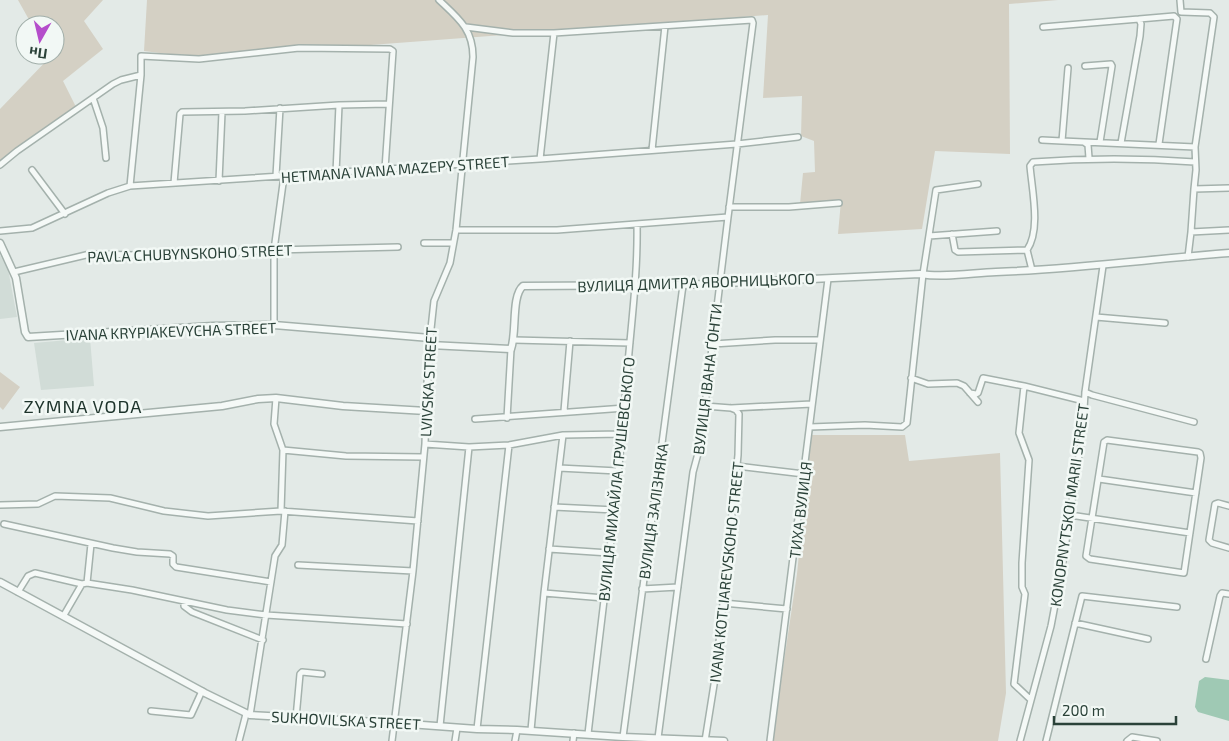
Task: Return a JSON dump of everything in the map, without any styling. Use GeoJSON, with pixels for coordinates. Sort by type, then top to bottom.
{"type":"FeatureCollection","features":[{"type":"Feature","properties":{"kind":"street"},"geometry":{"type":"LineString","coordinates":[[439,0],[466,27],[513,33],[554,33],[665,26],[652,150]]}},
{"type":"Feature","properties":{"kind":"street"},"geometry":{"type":"LineString","coordinates":[[1180,0],[1181,12],[1210,13],[1214,16],[1195,147],[1194,162],[1196,170],[1188,256]]}},
{"type":"Feature","properties":{"kind":"street"},"geometry":{"type":"LineString","coordinates":[[1043,27],[1174,16],[1177,19],[1159,144]]}},
{"type":"Feature","properties":{"kind":"street"},"geometry":{"type":"LineString","coordinates":[[1120,143],[1140,36],[1141,24],[1139,19]]}},
{"type":"Feature","properties":{"kind":"street","name":"ВУЛИЦЯ ІВАНА ҐОНТИ"},"geometry":{"type":"LineString","coordinates":[[658,738],[693,472],[699,456],[706,406],[729,207],[754,23],[752,20],[665,26]]}},
{"type":"Feature","properties":{"kind":"street","name":"LVIVSKA STREET"},"geometry":{"type":"LineString","coordinates":[[392,741],[418,521],[434,301],[450,263],[456,230],[463,165],[474,57],[473,46],[466,27]]}},
{"type":"Feature","properties":{"kind":"street"},"geometry":{"type":"LineString","coordinates":[[540,159],[554,33]]}},
{"type":"Feature","properties":{"kind":"street"},"geometry":{"type":"LineString","coordinates":[[130,186],[141,75],[141,56],[199,59],[299,48],[390,49],[393,51],[385,169]]}},
{"type":"Feature","properties":{"kind":"street"},"geometry":{"type":"LineString","coordinates":[[1085,66],[1110,64],[1112,66],[1100,142]]}},
{"type":"Feature","properties":{"kind":"street"},"geometry":{"type":"LineString","coordinates":[[1062,141],[1068,68]]}},
{"type":"Feature","properties":{"kind":"street"},"geometry":{"type":"LineString","coordinates":[[0,165],[17,151],[121,80],[141,75]]}},
{"type":"Feature","properties":{"kind":"street"},"geometry":{"type":"LineString","coordinates":[[93,98],[103,128],[106,158]]}},
{"type":"Feature","properties":{"kind":"street"},"geometry":{"type":"LineString","coordinates":[[174,183],[180,113],[185,111],[222,112],[388,104]]}},
{"type":"Feature","properties":{"kind":"street"},"geometry":{"type":"LineString","coordinates":[[336,173],[339,105]]}},
{"type":"Feature","properties":{"kind":"street"},"geometry":{"type":"LineString","coordinates":[[276,176],[280,108]]}},
{"type":"Feature","properties":{"kind":"street"},"geometry":{"type":"LineString","coordinates":[[219,181],[222,112]]}},
{"type":"Feature","properties":{"kind":"street","name":"HETMANA IVANA MAZEPY STREET"},"geometry":{"type":"LineString","coordinates":[[0,231],[32,228],[108,193],[130,186],[463,165],[737,144],[798,137]]}},
{"type":"Feature","properties":{"kind":"street"},"geometry":{"type":"LineString","coordinates":[[1042,140],[1195,147]]}},
{"type":"Feature","properties":{"kind":"street"},"geometry":{"type":"LineString","coordinates":[[1086,143],[1089,158]]}},
{"type":"Feature","properties":{"kind":"street"},"geometry":{"type":"LineString","coordinates":[[1032,270],[1027,250],[1032,241],[1034,229],[1031,164],[1034,162],[1089,158],[1156,159],[1194,162]]}},
{"type":"Feature","properties":{"kind":"street"},"geometry":{"type":"LineString","coordinates":[[32,170],[64,214]]}},
{"type":"Feature","properties":{"kind":"street"},"geometry":{"type":"LineString","coordinates":[[274,325],[274,250],[284,176]]}},
{"type":"Feature","properties":{"kind":"street"},"geometry":{"type":"LineString","coordinates":[[810,427],[865,425],[902,427],[907,423],[911,378],[936,190],[978,184]]}},
{"type":"Feature","properties":{"kind":"street"},"geometry":{"type":"LineString","coordinates":[[1194,189],[1229,188]]}},
{"type":"Feature","properties":{"kind":"street"},"geometry":{"type":"LineString","coordinates":[[729,207],[839,203]]}},
{"type":"Feature","properties":{"kind":"street"},"geometry":{"type":"LineString","coordinates":[[456,230],[557,230],[728,217]]}},
{"type":"Feature","properties":{"kind":"street","name":"ВУЛИЦЯ МИХАЙЛА ГРУШЕВСЬКОГО"},"geometry":{"type":"LineString","coordinates":[[588,734],[615,510],[625,408],[635,286],[636,224]]}},
{"type":"Feature","properties":{"kind":"street"},"geometry":{"type":"LineString","coordinates":[[929,236],[997,230]]}},
{"type":"Feature","properties":{"kind":"street"},"geometry":{"type":"LineString","coordinates":[[1191,232],[1229,230]]}},
{"type":"Feature","properties":{"kind":"street"},"geometry":{"type":"LineString","coordinates":[[952,234],[955,250],[958,252],[1027,250]]}},
{"type":"Feature","properties":{"kind":"street"},"geometry":{"type":"LineString","coordinates":[[0,243],[14,272]]}},
{"type":"Feature","properties":{"kind":"street"},"geometry":{"type":"LineString","coordinates":[[424,243],[453,243]]}},
{"type":"Feature","properties":{"kind":"street","name":"PAVLA CHUBYNSKOHO STREET"},"geometry":{"type":"LineString","coordinates":[[14,272],[90,254],[184,256],[274,250],[398,247]]}},
{"type":"Feature","properties":{"kind":"street","name":"ВУЛИЦЯ ДМИТРА ЯВОРНИЦЬКОГО"},"geometry":{"type":"LineString","coordinates":[[514,340],[516,304],[519,289],[523,286],[683,285],[1032,270],[1103,266],[1229,253]]}},
{"type":"Feature","properties":{"kind":"street","name":"KONOPNYTSKOI MARII STREET"},"geometry":{"type":"LineString","coordinates":[[1020,741],[1030,699],[1052,626],[1083,428],[1085,392],[1103,266]]}},
{"type":"Feature","properties":{"kind":"street","name":"IVANA KRYPIAKEVYCHA STREET"},"geometry":{"type":"LineString","coordinates":[[14,272],[18,285],[25,332],[28,337],[154,329],[274,325],[430,338]]}},
{"type":"Feature","properties":{"kind":"street","name":"ТИХА ВУЛИЦЯ"},"geometry":{"type":"LineString","coordinates":[[770,741],[828,279]]}},
{"type":"Feature","properties":{"kind":"street","name":"ВУЛИЦЯ ЗАЛІЗНЯКА"},"geometry":{"type":"LineString","coordinates":[[623,737],[683,285]]}},
{"type":"Feature","properties":{"kind":"street"},"geometry":{"type":"LineString","coordinates":[[1096,317],[1164,323]]}},
{"type":"Feature","properties":{"kind":"street"},"geometry":{"type":"LineString","coordinates":[[507,418],[514,340],[630,343]]}},
{"type":"Feature","properties":{"kind":"street"},"geometry":{"type":"LineString","coordinates":[[713,344],[775,340],[820,340]]}},
{"type":"Feature","properties":{"kind":"street"},"geometry":{"type":"LineString","coordinates":[[564,411],[570,341]]}},
{"type":"Feature","properties":{"kind":"street"},"geometry":{"type":"LineString","coordinates":[[430,346],[512,349]]}},
{"type":"Feature","properties":{"kind":"street"},"geometry":{"type":"LineString","coordinates":[[911,378],[928,384],[957,383],[964,386],[978,402]]}},
{"type":"Feature","properties":{"kind":"street"},"geometry":{"type":"LineString","coordinates":[[970,393],[978,393],[983,378],[1084,401]]}},
{"type":"Feature","properties":{"kind":"street"},"geometry":{"type":"LineString","coordinates":[[1024,386],[1019,433],[1029,460],[1022,563],[1022,587],[1025,594],[1014,684],[1030,699]]}},
{"type":"Feature","properties":{"kind":"street"},"geometry":{"type":"LineString","coordinates":[[1085,392],[1092,396],[1194,422]]}},
{"type":"Feature","properties":{"kind":"street"},"geometry":{"type":"LineString","coordinates":[[0,427],[222,406],[258,399],[276,398],[343,406],[426,411]]}},
{"type":"Feature","properties":{"kind":"street"},"geometry":{"type":"LineString","coordinates":[[239,741],[248,714],[263,640],[275,556],[282,545],[283,450],[274,424],[276,398]]}},
{"type":"Feature","properties":{"kind":"street"},"geometry":{"type":"LineString","coordinates":[[706,406],[731,408],[812,404]]}},
{"type":"Feature","properties":{"kind":"street"},"geometry":{"type":"LineString","coordinates":[[475,419],[625,408]]}},
{"type":"Feature","properties":{"kind":"street","name":"IVANA KOTLIAREVSKOHO STREET"},"geometry":{"type":"LineString","coordinates":[[705,740],[716,672],[737,466],[739,414],[731,408]]}},
{"type":"Feature","properties":{"kind":"street"},"geometry":{"type":"LineString","coordinates":[[425,444],[469,447],[509,445],[562,435],[622,434]]}},
{"type":"Feature","properties":{"kind":"street"},"geometry":{"type":"LineString","coordinates":[[530,730],[562,435]]}},
{"type":"Feature","properties":{"kind":"street"},"geometry":{"type":"LineString","coordinates":[[1107,440],[1198,452],[1201,458],[1185,571],[1183,574],[1088,558],[1086,556],[1098,479],[1104,442],[1107,440]]}},
{"type":"Feature","properties":{"kind":"street"},"geometry":{"type":"LineString","coordinates":[[478,729],[509,445]]}},
{"type":"Feature","properties":{"kind":"street"},"geometry":{"type":"LineString","coordinates":[[440,726],[469,447]]}},
{"type":"Feature","properties":{"kind":"street"},"geometry":{"type":"LineString","coordinates":[[283,450],[346,456],[424,457]]}},
{"type":"Feature","properties":{"kind":"street"},"geometry":{"type":"LineString","coordinates":[[737,466],[804,474]]}},
{"type":"Feature","properties":{"kind":"street"},"geometry":{"type":"LineString","coordinates":[[559,468],[618,471]]}},
{"type":"Feature","properties":{"kind":"street"},"geometry":{"type":"LineString","coordinates":[[1098,479],[1196,493]]}},
{"type":"Feature","properties":{"kind":"street"},"geometry":{"type":"LineString","coordinates":[[0,505],[38,504],[55,496],[110,498],[164,511],[208,516],[283,511],[418,521]]}},
{"type":"Feature","properties":{"kind":"street"},"geometry":{"type":"LineString","coordinates":[[1229,506],[1215,504],[1209,540],[1212,543],[1229,548]]}},
{"type":"Feature","properties":{"kind":"street"},"geometry":{"type":"LineString","coordinates":[[554,507],[615,510]]}},
{"type":"Feature","properties":{"kind":"street"},"geometry":{"type":"LineString","coordinates":[[1070,515],[1190,533]]}},
{"type":"Feature","properties":{"kind":"street"},"geometry":{"type":"LineString","coordinates":[[4,524],[91,544],[137,552],[170,554],[173,556],[173,564],[176,567],[271,582]]}},
{"type":"Feature","properties":{"kind":"street"},"geometry":{"type":"LineString","coordinates":[[64,615],[84,583],[91,544]]}},
{"type":"Feature","properties":{"kind":"street"},"geometry":{"type":"LineString","coordinates":[[549,549],[609,553]]}},
{"type":"Feature","properties":{"kind":"street"},"geometry":{"type":"LineString","coordinates":[[298,565],[413,571]]}},
{"type":"Feature","properties":{"kind":"street"},"geometry":{"type":"LineString","coordinates":[[18,592],[28,576],[35,573],[227,610],[266,615],[407,624]]}},
{"type":"Feature","properties":{"kind":"street","name":"SUKHOVILSKA STREET"},"geometry":{"type":"LineString","coordinates":[[0,582],[248,714],[458,728],[530,730],[666,740],[724,741]]}},
{"type":"Feature","properties":{"kind":"street"},"geometry":{"type":"LineString","coordinates":[[642,589],[678,587]]}},
{"type":"Feature","properties":{"kind":"street"},"geometry":{"type":"LineString","coordinates":[[544,593],[604,598]]}},
{"type":"Feature","properties":{"kind":"street"},"geometry":{"type":"LineString","coordinates":[[1206,659],[1220,596],[1222,593],[1229,594]]}},
{"type":"Feature","properties":{"kind":"street"},"geometry":{"type":"LineString","coordinates":[[1046,741],[1080,598],[1084,595],[1177,607]]}},
{"type":"Feature","properties":{"kind":"street"},"geometry":{"type":"LineString","coordinates":[[184,601],[184,606],[192,612],[263,640]]}},
{"type":"Feature","properties":{"kind":"street"},"geometry":{"type":"LineString","coordinates":[[723,603],[787,609]]}},
{"type":"Feature","properties":{"kind":"street"},"geometry":{"type":"LineString","coordinates":[[1074,623],[1148,639]]}},
{"type":"Feature","properties":{"kind":"street"},"geometry":{"type":"LineString","coordinates":[[296,718],[300,674],[302,672],[322,674]]}},
{"type":"Feature","properties":{"kind":"street"},"geometry":{"type":"LineString","coordinates":[[151,711],[191,715],[202,691]]}},
{"type":"Feature","properties":{"kind":"street"},"geometry":{"type":"LineString","coordinates":[[455,741],[458,728]]}},
{"type":"Feature","properties":{"kind":"street"},"geometry":{"type":"LineString","coordinates":[[515,741],[517,730]]}},
{"type":"Feature","properties":{"kind":"street"},"geometry":{"type":"LineString","coordinates":[[573,741],[574,733]]}},
{"type":"Feature","properties":{"kind":"street"},"geometry":{"type":"LineString","coordinates":[[1127,741],[1132,737],[1157,741]]}},
{"type":"Feature","properties":{"kind":"shaded area"},"geometry":{"type":"Polygon","coordinates":[[[18,0],[103,0],[84,21],[103,49],[63,81],[76,107],[0,164],[0,109],[42,65],[65,65],[65,15],[26,15],[18,0]]]}},
{"type":"Feature","properties":{"kind":"shaded area"},"geometry":{"type":"Polygon","coordinates":[[[147,0],[1058,0],[1009,4],[1010,154],[935,151],[922,229],[838,234],[841,201],[800,204],[803,173],[815,172],[814,141],[801,136],[802,96],[763,98],[768,15],[199,58],[144,51],[147,0]]]}},
{"type":"Feature","properties":{"kind":"shaded area"},"geometry":{"type":"Polygon","coordinates":[[[0,255],[8,269],[17,317],[0,319],[0,255]]]}},
{"type":"Feature","properties":{"kind":"shaded area"},"geometry":{"type":"Polygon","coordinates":[[[90,338],[94,386],[41,390],[34,343],[90,338]]]}},
{"type":"Feature","properties":{"kind":"shaded area"},"geometry":{"type":"Polygon","coordinates":[[[0,372],[20,387],[3,410],[0,407],[0,372]]]}},
{"type":"Feature","properties":{"kind":"shaded area"},"geometry":{"type":"Polygon","coordinates":[[[811,435],[905,435],[909,461],[1000,453],[1006,693],[998,741],[772,741],[797,574],[811,435]]]}},
{"type":"Feature","properties":{"kind":"shaded area"},"geometry":{"type":"Polygon","coordinates":[[[1205,677],[1229,680],[1229,721],[1198,712],[1195,707],[1199,681],[1205,677]]]}},
{"type":"Feature","properties":{"kind":"district","name":"ZYMNA VODA"},"geometry":{"type":"Point","coordinates":[83,406]}}]}
